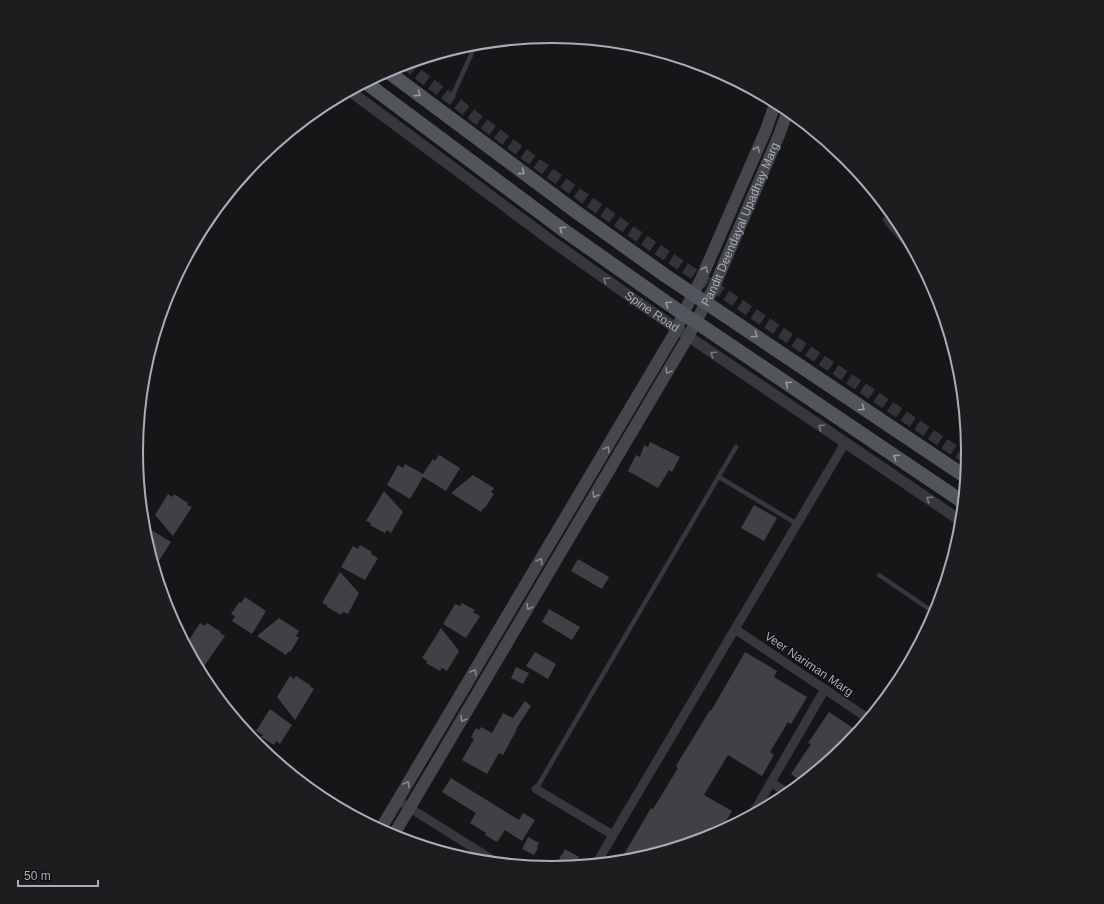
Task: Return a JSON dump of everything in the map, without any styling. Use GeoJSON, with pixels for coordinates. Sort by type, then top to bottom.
{"type":"FeatureCollection","features":[{"type":"Feature","properties":{"kind":"main road"},"geometry":{"type":"LineString","coordinates":[[393,75],[575,211],[694,294],[960,473]]}},
{"type":"Feature","properties":{"kind":"main road","name":"Spine Road"},"geometry":{"type":"LineString","coordinates":[[370,86],[562,229],[683,314],[958,499]]}},
{"type":"Feature","properties":{"kind":"main road","name":"Pandit Deendayal Upadhay Marg"},"geometry":{"type":"LineString","coordinates":[[383,825],[678,330],[683,314],[694,294],[766,130],[773,108]]}},
{"type":"Feature","properties":{"kind":"main road","name":"Pandit Deendayal Upadhay Marg"},"geometry":{"type":"LineString","coordinates":[[396,830],[688,337],[714,288],[785,117]]}},
{"type":"Feature","properties":{"kind":"street","name":"Spine Road"},"geometry":{"type":"LineString","coordinates":[[354,94],[546,238],[688,337],[956,517]]}},
{"type":"Feature","properties":{"kind":"street"},"geometry":{"type":"LineString","coordinates":[[599,858],[845,443]]}},
{"type":"Feature","properties":{"kind":"street","name":"Veer Nariman Marg"},"geometry":{"type":"LineString","coordinates":[[735,629],[865,716]]}},
{"type":"Feature","properties":{"kind":"street"},"geometry":{"type":"LineString","coordinates":[[757,805],[825,689]]}},
{"type":"Feature","properties":{"kind":"street"},"geometry":{"type":"LineString","coordinates":[[771,782],[782,790]]}},
{"type":"Feature","properties":{"kind":"street"},"geometry":{"type":"LineString","coordinates":[[536,789],[613,835]]}},
{"type":"Feature","properties":{"kind":"street"},"geometry":{"type":"LineString","coordinates":[[398,800],[482,855]]}},
{"type":"Feature","properties":{"kind":"lane"},"geometry":{"type":"LineString","coordinates":[[451,99],[472,51]]}},
{"type":"Feature","properties":{"kind":"lane"},"geometry":{"type":"LineString","coordinates":[[536,789],[736,447]]}},
{"type":"Feature","properties":{"kind":"lane"},"geometry":{"type":"LineString","coordinates":[[718,477],[798,524]]}},
{"type":"Feature","properties":{"kind":"lane"},"geometry":{"type":"LineString","coordinates":[[879,575],[930,609]]}},
{"type":"Feature","properties":{"kind":"shaded area"},"geometry":{"type":"Polygon","coordinates":[[[884,217],[886,217],[906,248],[889,229],[883,221],[884,217]]]}},
{"type":"Feature","properties":{"kind":"building"},"geometry":{"type":"Polygon","coordinates":[[[650,442],[680,457],[672,472],[669,470],[658,488],[628,471],[636,455],[640,457],[644,445],[648,447],[650,442]]]}},
{"type":"Feature","properties":{"kind":"building"},"geometry":{"type":"Polygon","coordinates":[[[439,455],[460,468],[446,491],[423,477],[410,499],[387,485],[398,465],[403,468],[405,464],[423,474],[433,459],[435,461],[439,455]]]}},
{"type":"Feature","properties":{"kind":"building"},"geometry":{"type":"Polygon","coordinates":[[[473,475],[494,488],[491,492],[494,494],[481,512],[451,493],[473,475]]]}},
{"type":"Feature","properties":{"kind":"building"},"geometry":{"type":"Polygon","coordinates":[[[384,491],[403,512],[391,533],[387,530],[385,533],[370,525],[371,523],[366,521],[384,491]]]}},
{"type":"Feature","properties":{"kind":"building"},"geometry":{"type":"Polygon","coordinates":[[[168,494],[172,497],[174,494],[188,503],[187,505],[192,507],[173,536],[155,515],[168,494]]]}},
{"type":"Feature","properties":{"kind":"building"},"geometry":{"type":"Polygon","coordinates":[[[754,505],[777,518],[764,541],[741,528],[754,505]]]}},
{"type":"Feature","properties":{"kind":"building"},"geometry":{"type":"Polygon","coordinates":[[[151,530],[171,542],[158,562],[151,530]]]}},
{"type":"Feature","properties":{"kind":"building"},"geometry":{"type":"Polygon","coordinates":[[[360,545],[372,552],[371,554],[378,558],[365,580],[341,567],[353,546],[358,549],[360,545]]]}},
{"type":"Feature","properties":{"kind":"building"},"geometry":{"type":"Polygon","coordinates":[[[578,559],[609,577],[602,589],[571,571],[578,559]]]}},
{"type":"Feature","properties":{"kind":"building"},"geometry":{"type":"Polygon","coordinates":[[[340,572],[359,593],[348,614],[343,612],[341,615],[322,603],[340,572]]]}},
{"type":"Feature","properties":{"kind":"building"},"geometry":{"type":"Polygon","coordinates":[[[245,597],[266,611],[252,634],[232,621],[235,616],[231,614],[239,602],[241,603],[245,597]]]}},
{"type":"Feature","properties":{"kind":"building"},"geometry":{"type":"Polygon","coordinates":[[[462,603],[475,610],[473,612],[480,616],[466,638],[443,624],[455,604],[460,606],[462,603]]]}},
{"type":"Feature","properties":{"kind":"building"},"geometry":{"type":"Polygon","coordinates":[[[549,609],[580,627],[572,640],[542,622],[549,609]]]}},
{"type":"Feature","properties":{"kind":"building"},"geometry":{"type":"Polygon","coordinates":[[[279,618],[299,631],[296,636],[299,638],[290,652],[289,651],[286,655],[257,636],[279,618]]]}},
{"type":"Feature","properties":{"kind":"building"},"geometry":{"type":"Polygon","coordinates":[[[200,623],[205,626],[207,623],[225,636],[204,666],[189,640],[200,623]]]}},
{"type":"Feature","properties":{"kind":"building"},"geometry":{"type":"Polygon","coordinates":[[[441,628],[459,651],[447,671],[442,668],[440,671],[426,663],[427,661],[422,658],[441,628]]]}},
{"type":"Feature","properties":{"kind":"building"},"geometry":{"type":"Polygon","coordinates":[[[535,652],[556,664],[548,679],[526,666],[535,652]]]}},
{"type":"Feature","properties":{"kind":"building"},"geometry":{"type":"Polygon","coordinates":[[[745,652],[777,671],[774,677],[807,697],[791,724],[788,722],[770,752],[774,755],[762,776],[728,755],[704,795],[732,811],[725,823],[709,830],[658,847],[624,855],[651,808],[653,809],[678,768],[676,766],[710,710],[711,711],[745,652]]]}},
{"type":"Feature","properties":{"kind":"building"},"geometry":{"type":"Polygon","coordinates":[[[516,667],[529,673],[523,684],[511,678],[516,667]]]}},
{"type":"Feature","properties":{"kind":"building"},"geometry":{"type":"Polygon","coordinates":[[[290,676],[294,679],[296,676],[314,689],[295,720],[277,697],[290,676]]]}},
{"type":"Feature","properties":{"kind":"building"},"geometry":{"type":"Polygon","coordinates":[[[525,701],[531,706],[516,729],[503,755],[499,753],[487,774],[462,760],[474,739],[471,737],[476,728],[479,730],[481,727],[492,733],[503,713],[513,718],[525,701]]]}},
{"type":"Feature","properties":{"kind":"building"},"geometry":{"type":"Polygon","coordinates":[[[270,709],[292,725],[280,744],[276,741],[274,745],[261,737],[263,735],[256,731],[270,709]]]}},
{"type":"Feature","properties":{"kind":"building"},"geometry":{"type":"Polygon","coordinates":[[[829,712],[854,728],[822,760],[797,779],[791,774],[811,744],[808,743],[829,712]]]}},
{"type":"Feature","properties":{"kind":"building"},"geometry":{"type":"Polygon","coordinates":[[[451,778],[519,820],[523,813],[535,820],[522,841],[505,830],[497,842],[470,823],[476,813],[442,792],[451,778]]]}},
{"type":"Feature","properties":{"kind":"building"},"geometry":{"type":"Polygon","coordinates":[[[528,837],[539,843],[534,855],[522,849],[528,837]]]}},
{"type":"Feature","properties":{"kind":"building"},"geometry":{"type":"Polygon","coordinates":[[[565,849],[579,857],[577,860],[558,861],[565,849]]]}},
{"type":"Feature","properties":{"kind":"tunnel"},"geometry":{"type":"LineString","coordinates":[[411,68],[519,150],[635,234],[961,455]]}}]}
